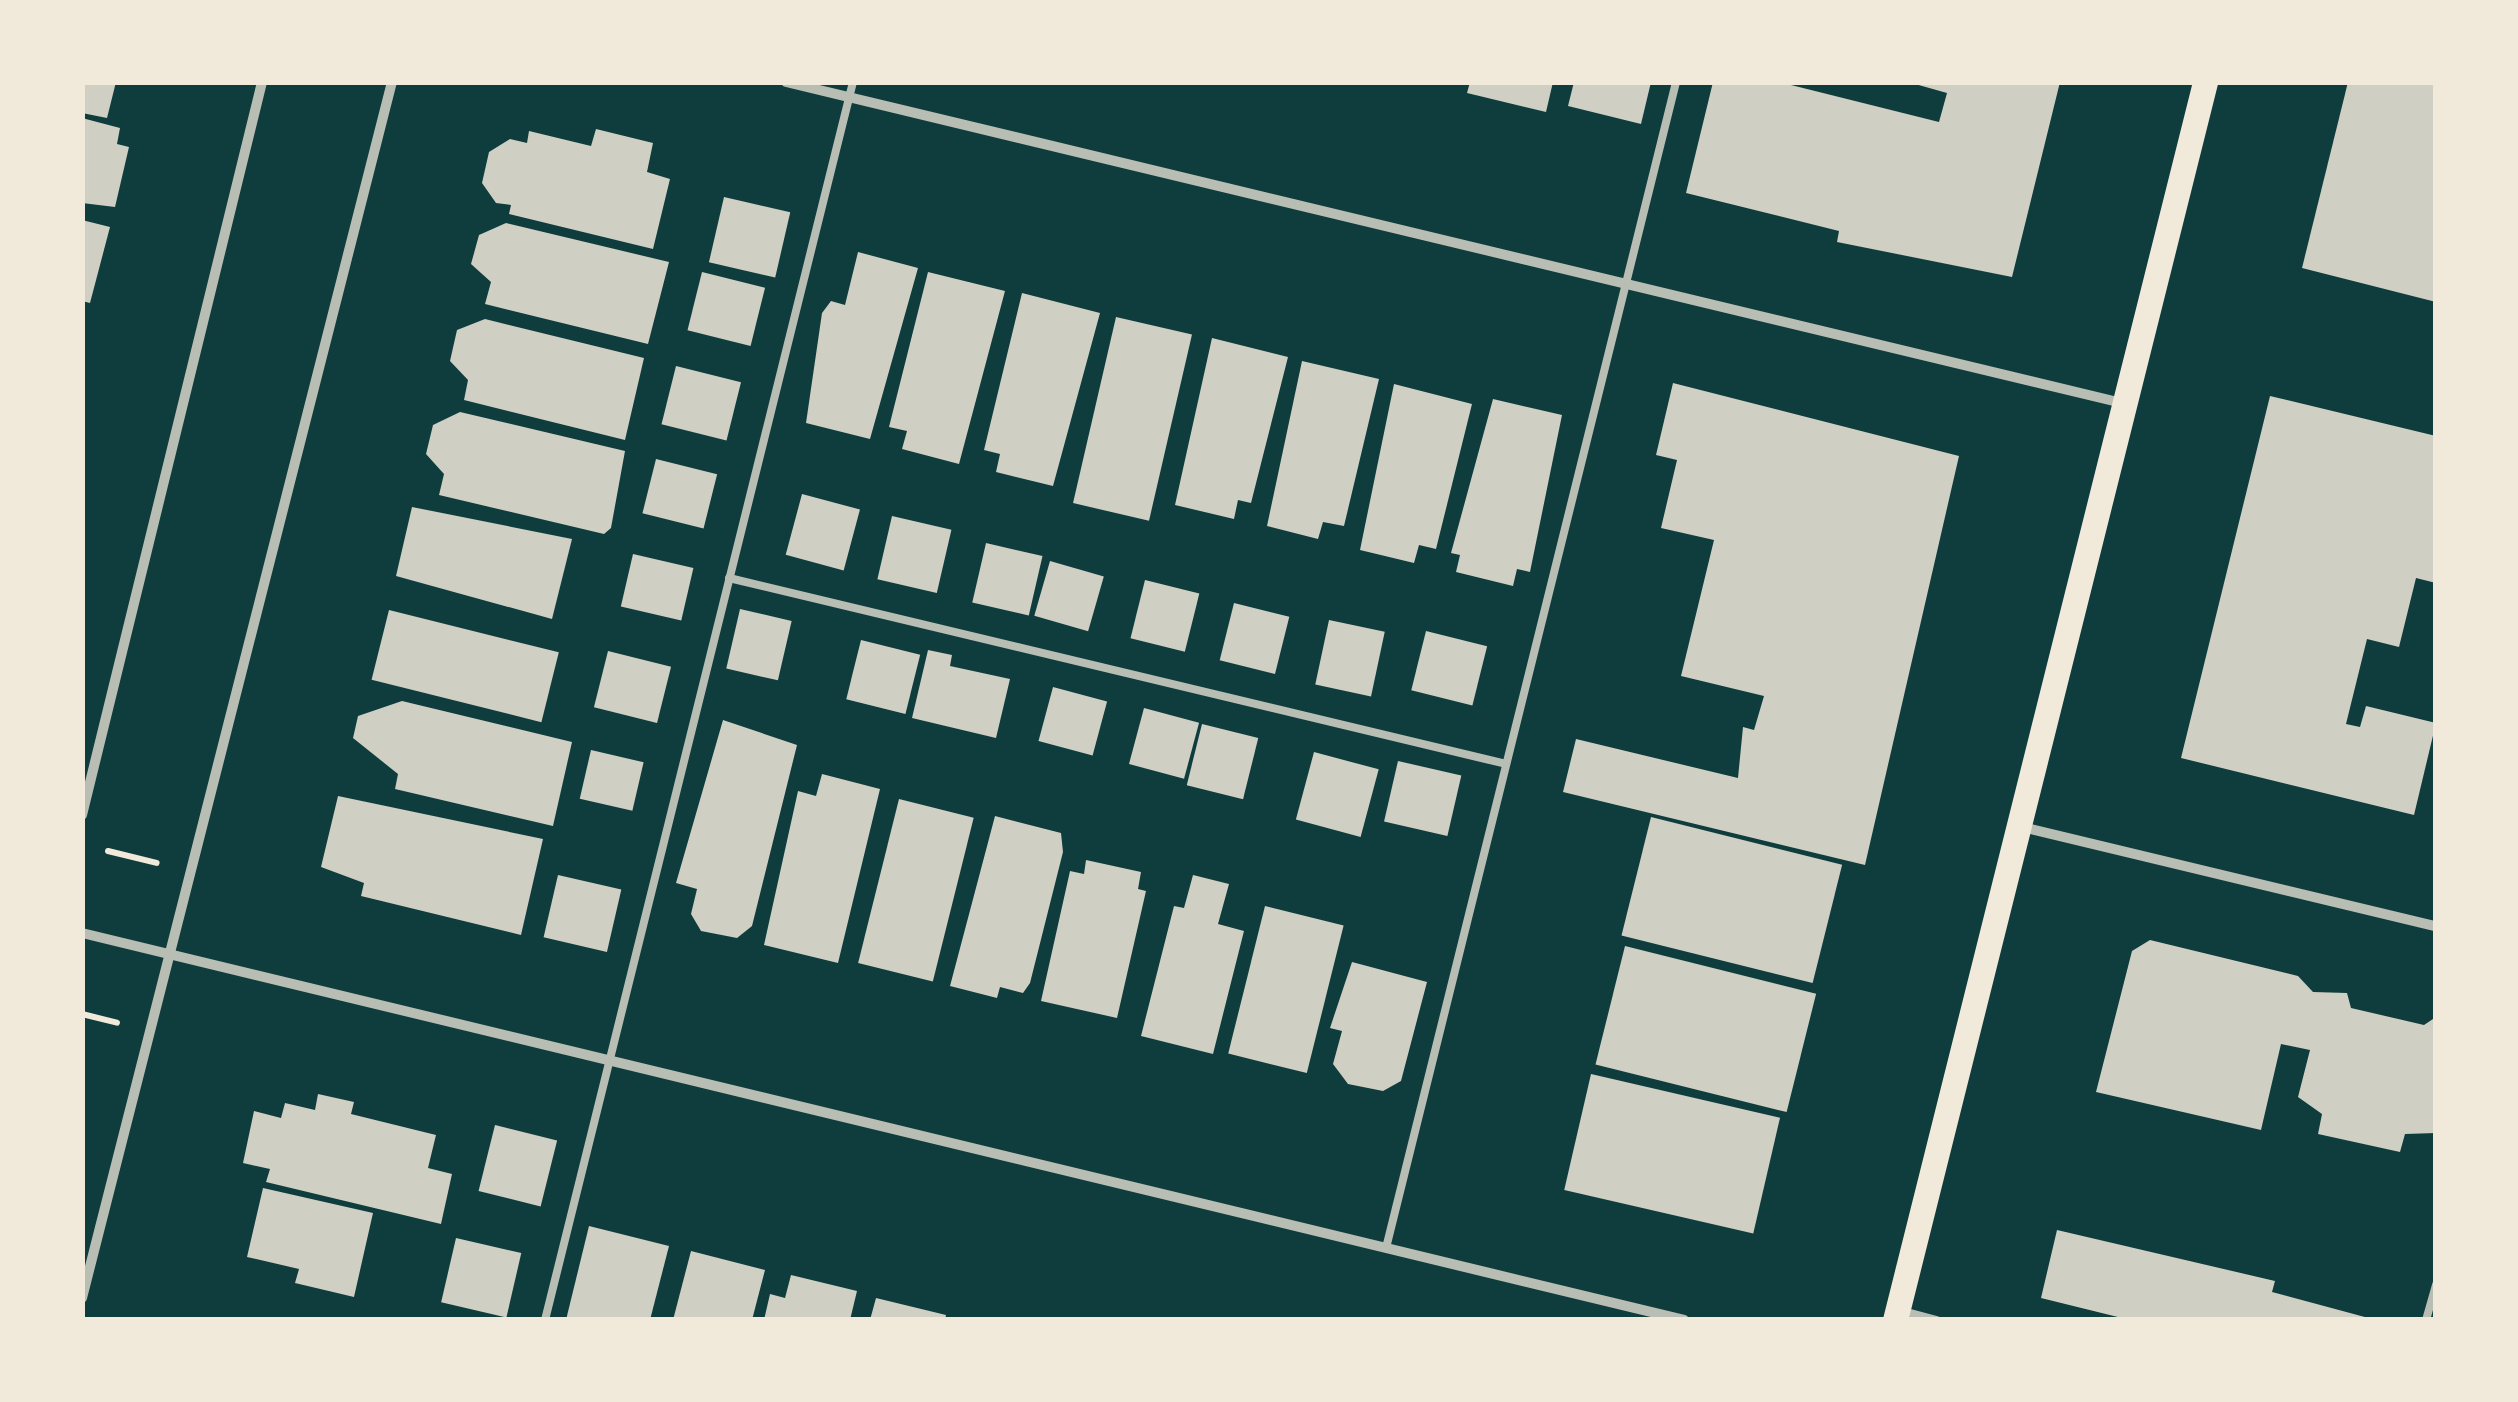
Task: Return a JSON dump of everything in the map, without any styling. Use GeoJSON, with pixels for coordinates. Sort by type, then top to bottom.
{"type":"FeatureCollection","features":[{"type":"Feature","properties":{"kind":"main road"},"geometry":{"type":"LineString","coordinates":[[1896,1315],[2204,82]]}},
{"type":"Feature","properties":{"kind":"street"},"geometry":{"type":"LineString","coordinates":[[82,815],[262,82]]}},
{"type":"Feature","properties":{"kind":"street"},"geometry":{"type":"LineString","coordinates":[[82,1298],[392,82]]}},
{"type":"Feature","properties":{"kind":"street"},"geometry":{"type":"LineString","coordinates":[[786,82],[2124,404]]}},
{"type":"Feature","properties":{"kind":"street"},"geometry":{"type":"LineString","coordinates":[[2018,826],[2436,926]]}},
{"type":"Feature","properties":{"kind":"street"},"geometry":{"type":"LineString","coordinates":[[82,933],[1684,1320]]}},
{"type":"Feature","properties":{"kind":"lane"},"geometry":{"type":"LineString","coordinates":[[544,1320],[854,82]]}},
{"type":"Feature","properties":{"kind":"lane"},"geometry":{"type":"LineString","coordinates":[[1386,1248],[1676,82]]}},
{"type":"Feature","properties":{"kind":"lane"},"geometry":{"type":"LineString","coordinates":[[729,578],[1506,764]]}},
{"type":"Feature","properties":{"kind":"lane"},"geometry":{"type":"LineString","coordinates":[[2426,1320],[2436,1284]]}},
{"type":"Feature","properties":{"kind":"lane"},"geometry":{"type":"LineString","coordinates":[[1896,1315],[1937,1320]]}},
{"type":"Feature","properties":{"kind":"path"},"geometry":{"type":"LineString","coordinates":[[108,851],[168,866]]}},
{"type":"Feature","properties":{"kind":"path"},"geometry":{"type":"LineString","coordinates":[[82,1014],[128,1025]]}},
{"type":"Feature","properties":{"kind":"building"},"geometry":{"type":"Polygon","coordinates":[[[82,82],[116,82],[107,118],[82,113],[82,82]]]}},
{"type":"Feature","properties":{"kind":"building"},"geometry":{"type":"Polygon","coordinates":[[[1470,82],[1553,82],[1546,112],[1467,93],[1470,82]]]}},
{"type":"Feature","properties":{"kind":"building"},"geometry":{"type":"Polygon","coordinates":[[[1574,82],[1651,82],[1641,124],[1568,106],[1574,82]]]}},
{"type":"Feature","properties":{"kind":"building"},"geometry":{"type":"Polygon","coordinates":[[[1713,82],[1779,82],[1939,122],[1947,93],[1908,82],[2060,82],[2012,277],[1837,242],[1839,231],[1686,193],[1713,82]]]}},
{"type":"Feature","properties":{"kind":"building"},"geometry":{"type":"Polygon","coordinates":[[[2348,82],[2436,82],[2436,302],[2302,268],[2348,82]]]}},
{"type":"Feature","properties":{"kind":"building"},"geometry":{"type":"Polygon","coordinates":[[[82,118],[120,128],[117,144],[129,147],[115,207],[82,203],[82,118]]]}},
{"type":"Feature","properties":{"kind":"building"},"geometry":{"type":"Polygon","coordinates":[[[596,129],[653,143],[647,172],[670,179],[653,249],[509,214],[511,205],[496,203],[482,183],[489,152],[510,139],[527,143],[529,131],[591,146],[596,129]]]}},
{"type":"Feature","properties":{"kind":"building"},"geometry":{"type":"Polygon","coordinates":[[[724,197],[790,212],[775,278],[709,262],[724,197]]]}},
{"type":"Feature","properties":{"kind":"building"},"geometry":{"type":"Polygon","coordinates":[[[82,220],[110,227],[90,303],[82,301],[82,220]]]}},
{"type":"Feature","properties":{"kind":"building"},"geometry":{"type":"Polygon","coordinates":[[[506,223],[669,262],[648,344],[485,304],[491,282],[471,264],[479,235],[506,223]]]}},
{"type":"Feature","properties":{"kind":"building"},"geometry":{"type":"Polygon","coordinates":[[[858,252],[918,268],[870,439],[806,423],[822,313],[831,301],[845,305],[858,252]]]}},
{"type":"Feature","properties":{"kind":"building"},"geometry":{"type":"Polygon","coordinates":[[[702,272],[765,288],[751,346],[687,330],[702,272]]]}},
{"type":"Feature","properties":{"kind":"building"},"geometry":{"type":"Polygon","coordinates":[[[928,272],[1005,291],[959,464],[902,449],[907,431],[889,427],[928,272]]]}},
{"type":"Feature","properties":{"kind":"building"},"geometry":{"type":"Polygon","coordinates":[[[1022,293],[1100,313],[1053,486],[996,472],[1000,454],[984,450],[1022,293]]]}},
{"type":"Feature","properties":{"kind":"building"},"geometry":{"type":"Polygon","coordinates":[[[1116,317],[1192,335],[1149,521],[1073,503],[1116,317]]]}},
{"type":"Feature","properties":{"kind":"building"},"geometry":{"type":"Polygon","coordinates":[[[485,319],[644,358],[625,440],[464,400],[468,380],[450,361],[457,330],[485,319]]]}},
{"type":"Feature","properties":{"kind":"building"},"geometry":{"type":"Polygon","coordinates":[[[1212,338],[1288,357],[1251,503],[1238,500],[1234,519],[1175,505],[1212,338]]]}},
{"type":"Feature","properties":{"kind":"building"},"geometry":{"type":"Polygon","coordinates":[[[1302,361],[1379,379],[1344,526],[1323,522],[1318,539],[1267,526],[1302,361]]]}},
{"type":"Feature","properties":{"kind":"building"},"geometry":{"type":"Polygon","coordinates":[[[676,366],[741,382],[726,440],[661,424],[676,366]]]}},
{"type":"Feature","properties":{"kind":"building"},"geometry":{"type":"Polygon","coordinates":[[[1673,383],[1959,456],[1865,865],[1563,792],[1576,739],[1738,778],[1743,727],[1754,730],[1764,696],[1681,676],[1714,540],[1661,528],[1677,460],[1656,455],[1673,383]]]}},
{"type":"Feature","properties":{"kind":"building"},"geometry":{"type":"Polygon","coordinates":[[[1394,384],[1472,404],[1436,549],[1419,545],[1414,563],[1360,550],[1394,384]]]}},
{"type":"Feature","properties":{"kind":"building"},"geometry":{"type":"Polygon","coordinates":[[[2270,396],[2436,436],[2436,583],[2416,578],[2399,647],[2367,639],[2346,724],[2360,727],[2366,706],[2436,723],[2414,815],[2181,758],[2270,396]]]}},
{"type":"Feature","properties":{"kind":"building"},"geometry":{"type":"Polygon","coordinates":[[[1493,399],[1562,415],[1530,572],[1517,569],[1513,586],[1456,572],[1460,555],[1451,553],[1493,399]]]}},
{"type":"Feature","properties":{"kind":"building"},"geometry":{"type":"Polygon","coordinates":[[[460,412],[625,451],[611,528],[604,534],[439,495],[444,474],[426,454],[433,425],[460,412]]]}},
{"type":"Feature","properties":{"kind":"building"},"geometry":{"type":"Polygon","coordinates":[[[656,459],[717,474],[704,529],[642,513],[656,459]]]}},
{"type":"Feature","properties":{"kind":"building"},"geometry":{"type":"Polygon","coordinates":[[[802,494],[860,510],[844,570],[786,555],[802,494]]]}},
{"type":"Feature","properties":{"kind":"building"},"geometry":{"type":"Polygon","coordinates":[[[412,507],[572,539],[552,619],[396,576],[412,507]]]}},
{"type":"Feature","properties":{"kind":"building"},"geometry":{"type":"Polygon","coordinates":[[[892,516],[951,530],[937,593],[877,579],[892,516]]]}},
{"type":"Feature","properties":{"kind":"building"},"geometry":{"type":"Polygon","coordinates":[[[986,543],[1043,556],[1029,615],[972,602],[986,543]]]}},
{"type":"Feature","properties":{"kind":"building"},"geometry":{"type":"Polygon","coordinates":[[[633,554],[693,568],[681,621],[621,607],[633,554]]]}},
{"type":"Feature","properties":{"kind":"building"},"geometry":{"type":"Polygon","coordinates":[[[1050,561],[1104,576],[1088,631],[1034,616],[1050,561]]]}},
{"type":"Feature","properties":{"kind":"building"},"geometry":{"type":"Polygon","coordinates":[[[1145,580],[1199,594],[1185,652],[1130,638],[1145,580]]]}},
{"type":"Feature","properties":{"kind":"building"},"geometry":{"type":"Polygon","coordinates":[[[1234,603],[1289,617],[1275,674],[1220,660],[1234,603]]]}},
{"type":"Feature","properties":{"kind":"building"},"geometry":{"type":"Polygon","coordinates":[[[740,609],[792,621],[778,680],[726,668],[740,609]]]}},
{"type":"Feature","properties":{"kind":"building"},"geometry":{"type":"Polygon","coordinates":[[[389,610],[559,652],[541,722],[372,680],[389,610]]]}},
{"type":"Feature","properties":{"kind":"building"},"geometry":{"type":"Polygon","coordinates":[[[1329,620],[1385,632],[1371,696],[1315,685],[1329,620]]]}},
{"type":"Feature","properties":{"kind":"building"},"geometry":{"type":"Polygon","coordinates":[[[1426,631],[1487,646],[1472,705],[1411,690],[1426,631]]]}},
{"type":"Feature","properties":{"kind":"building"},"geometry":{"type":"Polygon","coordinates":[[[861,640],[920,655],[905,714],[846,699],[861,640]]]}},
{"type":"Feature","properties":{"kind":"building"},"geometry":{"type":"Polygon","coordinates":[[[928,650],[952,655],[950,666],[1010,679],[996,738],[912,718],[928,650]]]}},
{"type":"Feature","properties":{"kind":"building"},"geometry":{"type":"Polygon","coordinates":[[[608,651],[671,667],[657,723],[594,707],[608,651]]]}},
{"type":"Feature","properties":{"kind":"building"},"geometry":{"type":"Polygon","coordinates":[[[1053,687],[1107,701],[1093,756],[1039,741],[1053,687]]]}},
{"type":"Feature","properties":{"kind":"building"},"geometry":{"type":"Polygon","coordinates":[[[402,701],[572,742],[553,826],[395,789],[398,774],[353,738],[358,716],[402,701]]]}},
{"type":"Feature","properties":{"kind":"building"},"geometry":{"type":"Polygon","coordinates":[[[1144,708],[1199,723],[1184,779],[1129,764],[1144,708]]]}},
{"type":"Feature","properties":{"kind":"building"},"geometry":{"type":"Polygon","coordinates":[[[723,720],[797,745],[752,926],[737,938],[701,931],[691,914],[697,889],[676,883],[723,720]]]}},
{"type":"Feature","properties":{"kind":"building"},"geometry":{"type":"Polygon","coordinates":[[[1202,724],[1258,738],[1243,799],[1187,785],[1202,724]]]}},
{"type":"Feature","properties":{"kind":"building"},"geometry":{"type":"Polygon","coordinates":[[[591,750],[644,762],[632,811],[580,799],[591,750]]]}},
{"type":"Feature","properties":{"kind":"building"},"geometry":{"type":"Polygon","coordinates":[[[1314,752],[1379,769],[1361,837],[1296,820],[1314,752]]]}},
{"type":"Feature","properties":{"kind":"building"},"geometry":{"type":"Polygon","coordinates":[[[1398,761],[1461,776],[1447,836],[1384,821],[1398,761]]]}},
{"type":"Feature","properties":{"kind":"building"},"geometry":{"type":"Polygon","coordinates":[[[822,774],[880,789],[838,963],[764,945],[798,791],[816,796],[822,774]]]}},
{"type":"Feature","properties":{"kind":"building"},"geometry":{"type":"Polygon","coordinates":[[[338,796],[543,839],[521,935],[361,896],[364,883],[321,867],[338,796]]]}},
{"type":"Feature","properties":{"kind":"building"},"geometry":{"type":"Polygon","coordinates":[[[899,799],[974,818],[933,982],[858,963],[899,799]]]}},
{"type":"Feature","properties":{"kind":"building"},"geometry":{"type":"Polygon","coordinates":[[[995,816],[1061,833],[1063,852],[1030,983],[1023,993],[1000,987],[997,998],[950,986],[995,816]]]}},
{"type":"Feature","properties":{"kind":"building"},"geometry":{"type":"Polygon","coordinates":[[[1651,817],[1842,865],[1813,983],[1621,935],[1651,817]]]}},
{"type":"Feature","properties":{"kind":"building"},"geometry":{"type":"Polygon","coordinates":[[[1086,860],[1141,872],[1138,889],[1146,891],[1117,1018],[1041,1001],[1070,871],[1084,874],[1086,860]]]}},
{"type":"Feature","properties":{"kind":"building"},"geometry":{"type":"Polygon","coordinates":[[[558,875],[621,890],[607,952],[544,937],[558,875]]]}},
{"type":"Feature","properties":{"kind":"building"},"geometry":{"type":"Polygon","coordinates":[[[1193,875],[1229,884],[1218,924],[1244,931],[1213,1054],[1141,1036],[1174,906],[1184,908],[1193,875]]]}},
{"type":"Feature","properties":{"kind":"building"},"geometry":{"type":"Polygon","coordinates":[[[1265,906],[1344,926],[1307,1073],[1228,1053],[1265,906]]]}},
{"type":"Feature","properties":{"kind":"building"},"geometry":{"type":"Polygon","coordinates":[[[2150,940],[2298,976],[2313,992],[2347,993],[2351,1008],[2424,1025],[2436,1017],[2436,1133],[2405,1134],[2400,1152],[2318,1134],[2322,1114],[2298,1097],[2310,1050],[2281,1044],[2261,1130],[2096,1092],[2132,951],[2150,940]]]}},
{"type":"Feature","properties":{"kind":"building"},"geometry":{"type":"Polygon","coordinates":[[[1625,946],[1816,994],[1787,1112],[1595,1064],[1625,946]]]}},
{"type":"Feature","properties":{"kind":"building"},"geometry":{"type":"Polygon","coordinates":[[[1352,962],[1427,982],[1401,1081],[1383,1091],[1348,1084],[1333,1064],[1342,1031],[1330,1028],[1352,962]]]}},
{"type":"Feature","properties":{"kind":"building"},"geometry":{"type":"Polygon","coordinates":[[[1591,1074],[1780,1118],[1753,1234],[1564,1190],[1591,1074]]]}},
{"type":"Feature","properties":{"kind":"building"},"geometry":{"type":"Polygon","coordinates":[[[318,1094],[354,1102],[351,1114],[436,1135],[428,1168],[452,1174],[441,1224],[266,1182],[270,1169],[243,1163],[254,1111],[281,1118],[285,1103],[315,1110],[318,1094]]]}},
{"type":"Feature","properties":{"kind":"building"},"geometry":{"type":"Polygon","coordinates":[[[495,1125],[557,1140],[541,1206],[479,1191],[495,1125]]]}},
{"type":"Feature","properties":{"kind":"building"},"geometry":{"type":"Polygon","coordinates":[[[263,1188],[373,1213],[354,1297],[295,1283],[299,1269],[247,1257],[263,1188]]]}},
{"type":"Feature","properties":{"kind":"building"},"geometry":{"type":"Polygon","coordinates":[[[589,1226],[669,1246],[650,1320],[566,1320],[589,1226]]]}},
{"type":"Feature","properties":{"kind":"building"},"geometry":{"type":"Polygon","coordinates":[[[2057,1230],[2275,1281],[2272,1292],[2376,1320],[2130,1320],[2041,1298],[2057,1230]]]}},
{"type":"Feature","properties":{"kind":"building"},"geometry":{"type":"Polygon","coordinates":[[[456,1238],[521,1253],[506,1317],[441,1302],[456,1238]]]}},
{"type":"Feature","properties":{"kind":"building"},"geometry":{"type":"Polygon","coordinates":[[[691,1251],[765,1270],[752,1320],[673,1320],[691,1251]]]}},
{"type":"Feature","properties":{"kind":"building"},"geometry":{"type":"Polygon","coordinates":[[[791,1275],[857,1291],[850,1320],[764,1320],[770,1294],[785,1298],[791,1275]]]}},
{"type":"Feature","properties":{"kind":"building"},"geometry":{"type":"Polygon","coordinates":[[[876,1298],[946,1315],[945,1320],[870,1320],[876,1298]]]}}]}
